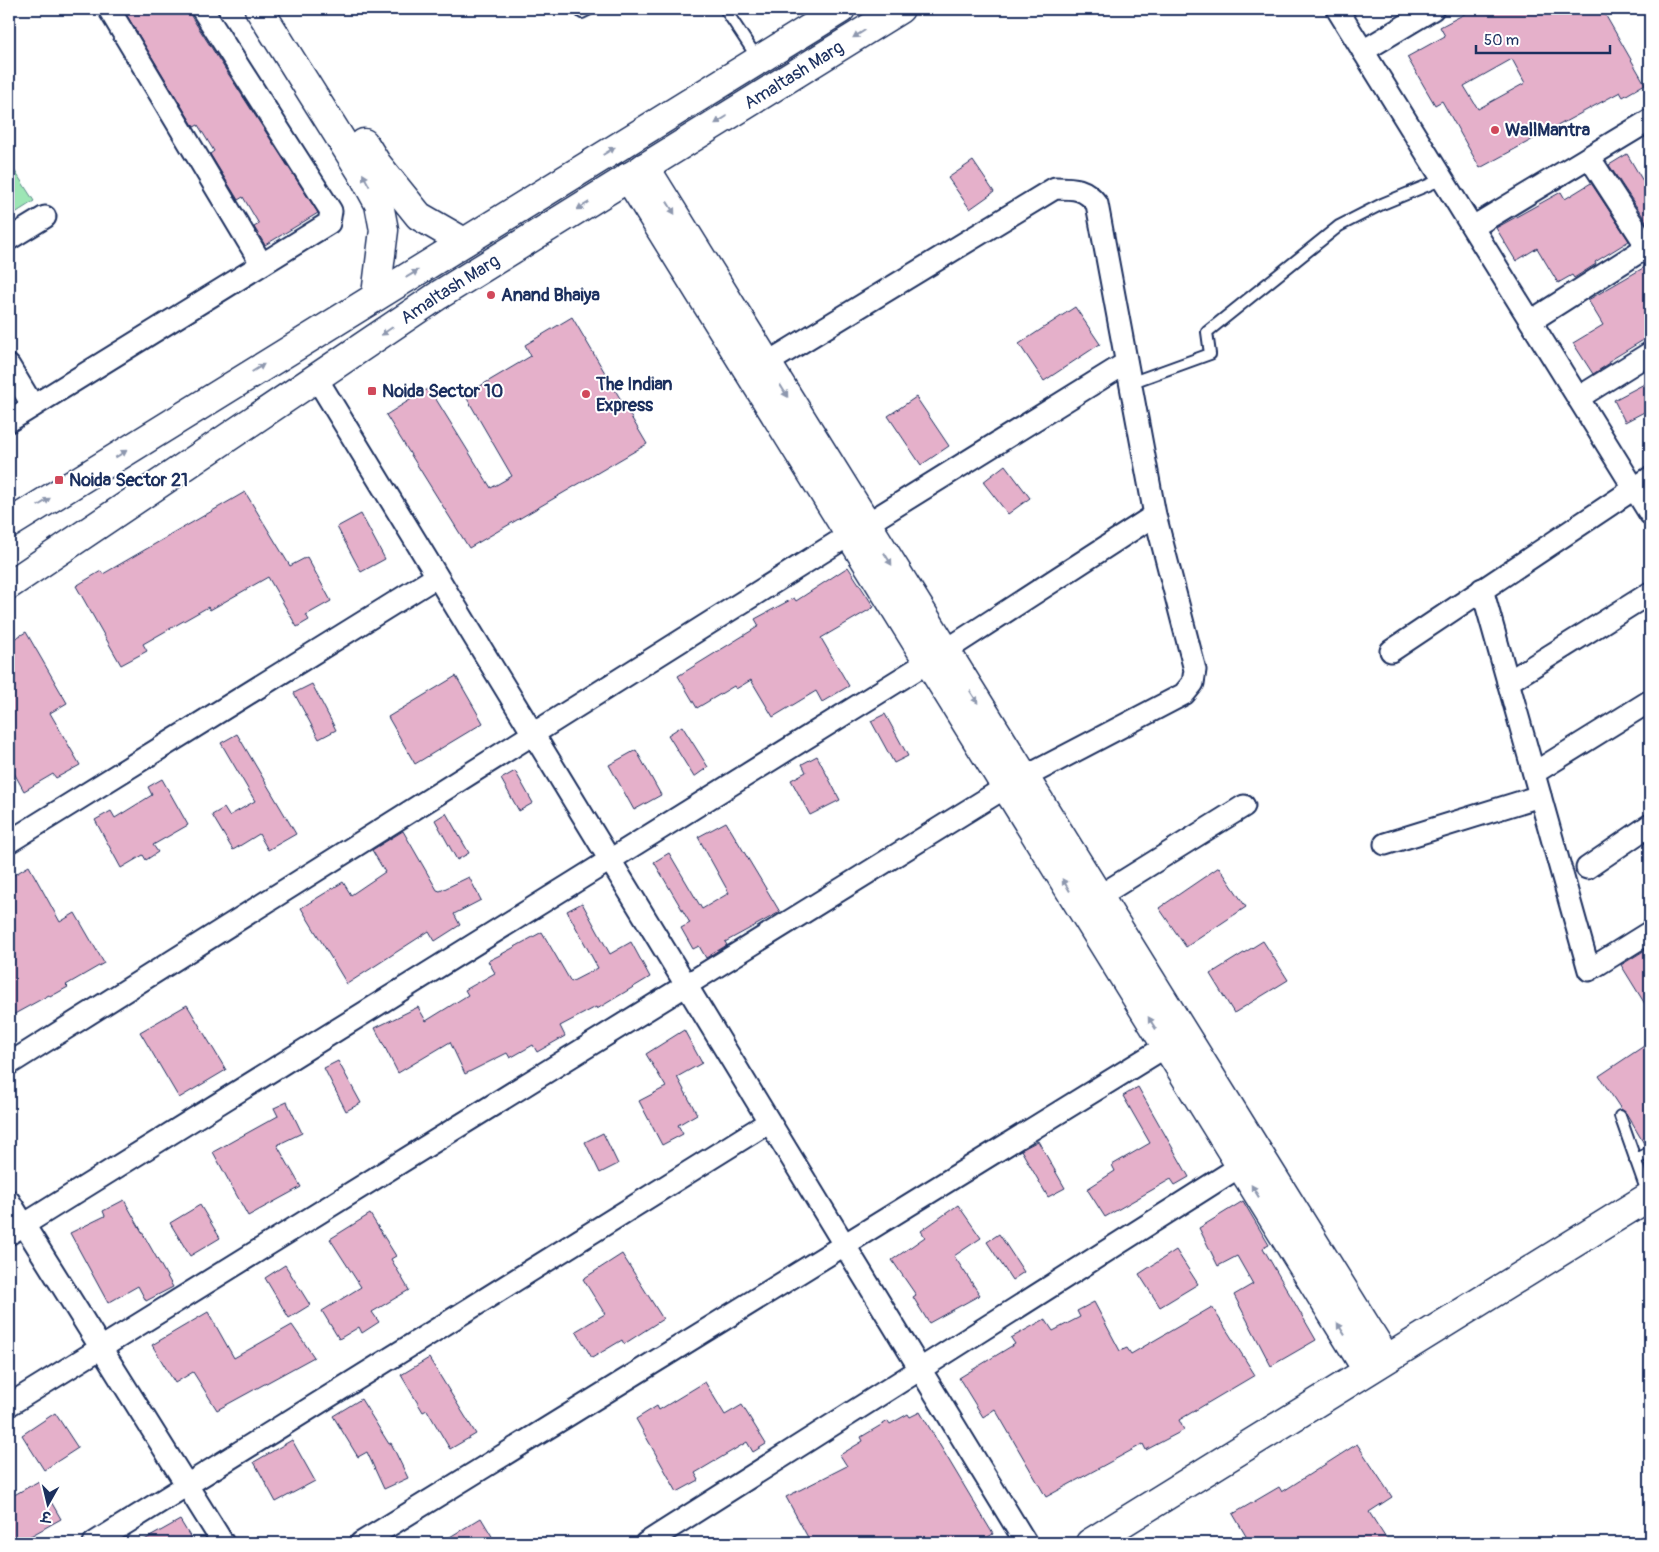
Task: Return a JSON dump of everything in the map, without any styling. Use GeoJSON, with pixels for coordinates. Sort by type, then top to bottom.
{"type":"FeatureCollection","features":[{"type":"Feature","properties":{"kind":"street"},"geometry":{"type":"LineString","coordinates":[[110,9],[261,263]]}},
{"type":"Feature","properties":{"kind":"street"},"geometry":{"type":"LineString","coordinates":[[9,421],[329,222],[331,212],[202,9]]}},
{"type":"Feature","properties":{"kind":"street"},"geometry":{"type":"LineString","coordinates":[[259,9],[308,70],[412,209],[419,216],[464,242]]}},
{"type":"Feature","properties":{"kind":"street"},"geometry":{"type":"LineString","coordinates":[[279,9],[308,70],[379,204],[384,223]]}},
{"type":"Feature","properties":{"kind":"street","name":"Amaltash Marg"},"geometry":{"type":"LineString","coordinates":[[9,524],[74,472],[464,242],[840,9]]}},
{"type":"Feature","properties":{"kind":"street","name":"Amaltash Marg"},"geometry":{"type":"LineString","coordinates":[[9,585],[439,295],[900,9]]}},
{"type":"Feature","properties":{"kind":"street"},"geometry":{"type":"LineString","coordinates":[[1337,9],[1578,398],[1642,483],[1650,514]]}},
{"type":"Feature","properties":{"kind":"street"},"geometry":{"type":"LineString","coordinates":[[1364,51],[1433,9]]}},
{"type":"Feature","properties":{"kind":"street"},"geometry":{"type":"LineString","coordinates":[[1473,228],[1650,120]]}},
{"type":"Feature","properties":{"kind":"street"},"geometry":{"type":"LineString","coordinates":[[1531,321],[1649,248],[1590,157]]}},
{"type":"Feature","properties":{"kind":"street"},"geometry":{"type":"LineString","coordinates":[[636,172],[1376,1364]]}},
{"type":"Feature","properties":{"kind":"street"},"geometry":{"type":"LineString","coordinates":[[9,1405],[1015,782],[1184,694],[1193,683],[1195,670],[1155,514],[1098,204],[1088,192],[1071,188],[1055,188],[758,369]]}},
{"type":"Feature","properties":{"kind":"street"},"geometry":{"type":"LineString","coordinates":[[376,295],[384,223],[391,208],[399,206],[412,209]]}},
{"type":"Feature","properties":{"kind":"street"},"geometry":{"type":"LineString","coordinates":[[9,239],[45,217]]}},
{"type":"Feature","properties":{"kind":"street"},"geometry":{"type":"LineString","coordinates":[[1578,398],[1650,353]]}},
{"type":"Feature","properties":{"kind":"street"},"geometry":{"type":"LineString","coordinates":[[9,366],[33,406]]}},
{"type":"Feature","properties":{"kind":"street"},"geometry":{"type":"LineString","coordinates":[[9,1064],[858,529],[1128,373]]}},
{"type":"Feature","properties":{"kind":"street"},"geometry":{"type":"LineString","coordinates":[[317,379],[1026,1543]]}},
{"type":"Feature","properties":{"kind":"street"},"geometry":{"type":"LineString","coordinates":[[1391,651],[1642,483]]}},
{"type":"Feature","properties":{"kind":"street"},"geometry":{"type":"LineString","coordinates":[[16,1230],[936,656],[1155,514]]}},
{"type":"Feature","properties":{"kind":"street"},"geometry":{"type":"LineString","coordinates":[[9,842],[436,576]]}},
{"type":"Feature","properties":{"kind":"street"},"geometry":{"type":"LineString","coordinates":[[1482,589],[1589,970],[1650,932]]}},
{"type":"Feature","properties":{"kind":"street"},"geometry":{"type":"LineString","coordinates":[[1508,682],[1650,593]]}},
{"type":"Feature","properties":{"kind":"street"},"geometry":{"type":"LineString","coordinates":[[1534,773],[1650,700]]}},
{"type":"Feature","properties":{"kind":"street"},"geometry":{"type":"LineString","coordinates":[[1385,844],[1540,796]]}},
{"type":"Feature","properties":{"kind":"street"},"geometry":{"type":"LineString","coordinates":[[1089,902],[1244,806]]}},
{"type":"Feature","properties":{"kind":"street"},"geometry":{"type":"LineString","coordinates":[[1587,868],[1650,825]]}},
{"type":"Feature","properties":{"kind":"street"},"geometry":{"type":"LineString","coordinates":[[362,1543],[1176,1041]]}},
{"type":"Feature","properties":{"kind":"street"},"geometry":{"type":"LineString","coordinates":[[94,1543],[769,1122]]}},
{"type":"Feature","properties":{"kind":"street"},"geometry":{"type":"LineString","coordinates":[[646,1543],[1250,1160]]}},
{"type":"Feature","properties":{"kind":"street"},"geometry":{"type":"LineString","coordinates":[[1090,1543],[1649,1196]]}},
{"type":"Feature","properties":{"kind":"street"},"geometry":{"type":"LineString","coordinates":[[9,1201],[16,1230],[101,1348],[223,1543]]}},
{"type":"Feature","properties":{"kind":"lane"},"geometry":{"type":"LineString","coordinates":[[725,9],[759,60]]}},
{"type":"Feature","properties":{"kind":"lane"},"geometry":{"type":"LineString","coordinates":[[1128,373],[1210,354],[1207,332],[1263,289],[1294,260],[1339,226],[1382,204],[1443,179]]}},
{"type":"Feature","properties":{"kind":"lane"},"geometry":{"type":"LineString","coordinates":[[1620,1116],[1649,1196]]}},
{"type":"Feature","properties":{"kind":"lane"},"geometry":{"type":"LineString","coordinates":[[1635,1160],[1650,1152]]}},
{"type":"Feature","properties":{"kind":"green space"},"geometry":{"type":"Polygon","coordinates":[[[9,162],[34,201],[9,217],[9,162]]]}},
{"type":"Feature","properties":{"kind":"building"},"geometry":{"type":"Polygon","coordinates":[[[123,9],[190,9],[191,16],[318,213],[265,245],[254,227],[259,224],[243,197],[238,200],[210,154],[214,151],[198,125],[194,127],[123,9]]]}},
{"type":"Feature","properties":{"kind":"building"},"geometry":{"type":"Polygon","coordinates":[[[1474,9],[1602,9],[1645,84],[1623,97],[1620,92],[1480,168],[1442,101],[1435,105],[1407,57],[1445,36],[1440,27],[1474,9]],[[1512,59],[1464,86],[1478,109],[1525,83],[1512,59]]]}},
{"type":"Feature","properties":{"kind":"building"},"geometry":{"type":"Polygon","coordinates":[[[1627,154],[1650,193],[1650,223],[1648,224],[1609,165],[1627,154]]]}},
{"type":"Feature","properties":{"kind":"building"},"geometry":{"type":"Polygon","coordinates":[[[973,161],[994,192],[970,209],[948,178],[973,161]]]}},
{"type":"Feature","properties":{"kind":"building"},"geometry":{"type":"Polygon","coordinates":[[[1591,183],[1629,241],[1595,262],[1596,264],[1574,278],[1572,275],[1558,283],[1537,248],[1516,261],[1496,228],[1561,192],[1565,199],[1591,183]]]}},
{"type":"Feature","properties":{"kind":"building"},"geometry":{"type":"Polygon","coordinates":[[[1650,264],[1650,336],[1609,361],[1610,363],[1593,374],[1573,343],[1603,325],[1588,300],[1650,264]]]}},
{"type":"Feature","properties":{"kind":"building"},"geometry":{"type":"Polygon","coordinates":[[[1075,307],[1100,344],[1044,381],[1019,344],[1075,307]]]}},
{"type":"Feature","properties":{"kind":"building"},"geometry":{"type":"Polygon","coordinates":[[[572,317],[647,444],[469,548],[386,415],[429,388],[491,488],[512,476],[465,395],[531,356],[525,345],[572,317]]]}},
{"type":"Feature","properties":{"kind":"building"},"geometry":{"type":"Polygon","coordinates":[[[1650,381],[1650,409],[1625,422],[1614,400],[1650,381]]]}},
{"type":"Feature","properties":{"kind":"building"},"geometry":{"type":"Polygon","coordinates":[[[916,397],[949,446],[921,465],[888,416],[916,397]]]}},
{"type":"Feature","properties":{"kind":"building"},"geometry":{"type":"Polygon","coordinates":[[[1005,465],[1030,498],[1008,514],[983,482],[1005,465]]]}},
{"type":"Feature","properties":{"kind":"building"},"geometry":{"type":"Polygon","coordinates":[[[245,492],[290,566],[307,557],[331,601],[306,615],[309,620],[297,627],[268,577],[210,610],[208,607],[143,644],[147,651],[121,665],[76,586],[101,571],[103,574],[245,492]]]}},
{"type":"Feature","properties":{"kind":"building"},"geometry":{"type":"Polygon","coordinates":[[[361,514],[385,559],[361,572],[337,527],[361,514]]]}},
{"type":"Feature","properties":{"kind":"building"},"geometry":{"type":"Polygon","coordinates":[[[848,567],[874,607],[821,638],[849,686],[822,702],[816,691],[773,717],[751,680],[736,689],[734,686],[697,708],[678,676],[759,626],[755,619],[794,598],[796,601],[848,567]]]}},
{"type":"Feature","properties":{"kind":"building"},"geometry":{"type":"Polygon","coordinates":[[[26,632],[67,703],[50,713],[80,765],[56,778],[53,774],[24,791],[9,764],[9,642],[26,632]]]}},
{"type":"Feature","properties":{"kind":"building"},"geometry":{"type":"Polygon","coordinates":[[[456,676],[483,723],[415,764],[388,717],[456,676]]]}},
{"type":"Feature","properties":{"kind":"building"},"geometry":{"type":"Polygon","coordinates":[[[312,684],[336,730],[319,739],[294,693],[312,684]]]}},
{"type":"Feature","properties":{"kind":"building"},"geometry":{"type":"Polygon","coordinates":[[[885,714],[908,756],[894,763],[871,721],[885,714]]]}},
{"type":"Feature","properties":{"kind":"building"},"geometry":{"type":"Polygon","coordinates":[[[682,726],[708,767],[694,777],[668,735],[682,726]]]}},
{"type":"Feature","properties":{"kind":"building"},"geometry":{"type":"Polygon","coordinates":[[[237,734],[296,834],[268,850],[259,834],[233,850],[212,815],[224,808],[229,816],[255,801],[221,743],[237,734]]]}},
{"type":"Feature","properties":{"kind":"building"},"geometry":{"type":"Polygon","coordinates":[[[636,750],[661,795],[634,810],[609,765],[636,750]]]}},
{"type":"Feature","properties":{"kind":"building"},"geometry":{"type":"Polygon","coordinates":[[[817,756],[840,800],[810,815],[791,780],[806,772],[802,764],[817,756]]]}},
{"type":"Feature","properties":{"kind":"building"},"geometry":{"type":"Polygon","coordinates":[[[515,771],[533,803],[519,811],[501,779],[515,771]]]}},
{"type":"Feature","properties":{"kind":"building"},"geometry":{"type":"Polygon","coordinates":[[[162,779],[188,825],[153,845],[158,852],[146,860],[143,855],[121,868],[95,820],[111,811],[115,818],[152,795],[148,787],[162,779]]]}},
{"type":"Feature","properties":{"kind":"building"},"geometry":{"type":"Polygon","coordinates":[[[446,813],[469,853],[457,860],[435,820],[446,813]]]}},
{"type":"Feature","properties":{"kind":"building"},"geometry":{"type":"Polygon","coordinates":[[[726,822],[780,912],[725,942],[727,945],[706,958],[699,946],[693,949],[681,928],[690,923],[654,862],[669,853],[702,909],[729,893],[698,837],[726,822]]]}},
{"type":"Feature","properties":{"kind":"building"},"geometry":{"type":"Polygon","coordinates":[[[403,831],[437,890],[440,891],[469,877],[481,900],[454,914],[460,925],[435,941],[429,931],[347,984],[301,908],[343,882],[351,895],[385,872],[372,850],[403,831]]]}},
{"type":"Feature","properties":{"kind":"building"},"geometry":{"type":"Polygon","coordinates":[[[29,866],[60,922],[75,913],[104,963],[66,985],[68,987],[9,1017],[9,878],[29,866]]]}},
{"type":"Feature","properties":{"kind":"building"},"geometry":{"type":"Polygon","coordinates":[[[1219,867],[1246,907],[1186,947],[1159,908],[1219,867]]]}},
{"type":"Feature","properties":{"kind":"building"},"geometry":{"type":"Polygon","coordinates":[[[582,903],[610,954],[631,942],[650,977],[597,1009],[596,1007],[560,1026],[565,1036],[537,1052],[533,1045],[510,1058],[507,1053],[465,1074],[450,1042],[398,1073],[375,1028],[418,1007],[426,1021],[468,995],[465,990],[495,973],[488,961],[542,932],[571,982],[598,968],[567,911],[582,903]]]}},
{"type":"Feature","properties":{"kind":"building"},"geometry":{"type":"Polygon","coordinates":[[[1263,941],[1288,980],[1234,1013],[1210,974],[1263,941]]]}},
{"type":"Feature","properties":{"kind":"building"},"geometry":{"type":"Polygon","coordinates":[[[1650,947],[1650,1012],[1621,965],[1650,947]]]}},
{"type":"Feature","properties":{"kind":"building"},"geometry":{"type":"Polygon","coordinates":[[[187,1005],[226,1070],[179,1098],[140,1032],[187,1005]]]}},
{"type":"Feature","properties":{"kind":"building"},"geometry":{"type":"Polygon","coordinates":[[[684,1030],[702,1063],[677,1077],[697,1114],[678,1125],[683,1134],[662,1145],[639,1101],[666,1087],[646,1054],[684,1030]]]}},
{"type":"Feature","properties":{"kind":"building"},"geometry":{"type":"Polygon","coordinates":[[[1650,1042],[1650,1145],[1646,1147],[1626,1113],[1621,1109],[1599,1076],[1650,1042]]]}},
{"type":"Feature","properties":{"kind":"building"},"geometry":{"type":"Polygon","coordinates":[[[338,1061],[361,1103],[346,1111],[324,1068],[338,1061]]]}},
{"type":"Feature","properties":{"kind":"building"},"geometry":{"type":"Polygon","coordinates":[[[1138,1087],[1189,1177],[1175,1185],[1171,1179],[1105,1217],[1087,1189],[1115,1171],[1112,1165],[1150,1143],[1123,1096],[1138,1087]]]}},
{"type":"Feature","properties":{"kind":"building"},"geometry":{"type":"Polygon","coordinates":[[[287,1102],[302,1133],[277,1145],[301,1187],[248,1216],[213,1152],[278,1116],[274,1108],[287,1102]]]}},
{"type":"Feature","properties":{"kind":"building"},"geometry":{"type":"Polygon","coordinates":[[[603,1133],[618,1164],[600,1173],[585,1142],[603,1133]]]}},
{"type":"Feature","properties":{"kind":"building"},"geometry":{"type":"Polygon","coordinates":[[[1038,1141],[1065,1188],[1048,1197],[1021,1150],[1038,1141]]]}},
{"type":"Feature","properties":{"kind":"building"},"geometry":{"type":"Polygon","coordinates":[[[124,1200],[173,1287],[146,1301],[138,1286],[108,1303],[70,1233],[105,1216],[103,1211],[124,1200]]]}},
{"type":"Feature","properties":{"kind":"building"},"geometry":{"type":"Polygon","coordinates":[[[1243,1201],[1269,1245],[1263,1248],[1316,1340],[1271,1366],[1234,1295],[1253,1284],[1237,1256],[1218,1266],[1199,1228],[1243,1201]]]}},
{"type":"Feature","properties":{"kind":"building"},"geometry":{"type":"Polygon","coordinates":[[[200,1205],[220,1238],[190,1256],[170,1223],[200,1205]]]}},
{"type":"Feature","properties":{"kind":"building"},"geometry":{"type":"Polygon","coordinates":[[[958,1205],[981,1238],[954,1256],[980,1295],[929,1323],[913,1297],[916,1295],[892,1260],[925,1237],[921,1231],[958,1205]]]}},
{"type":"Feature","properties":{"kind":"building"},"geometry":{"type":"Polygon","coordinates":[[[370,1214],[396,1256],[391,1259],[409,1290],[372,1312],[379,1322],[362,1333],[359,1327],[339,1339],[322,1311],[361,1287],[330,1239],[370,1214]]]}},
{"type":"Feature","properties":{"kind":"building"},"geometry":{"type":"Polygon","coordinates":[[[999,1234],[1024,1272],[1012,1280],[987,1242],[999,1234]]]}},
{"type":"Feature","properties":{"kind":"building"},"geometry":{"type":"Polygon","coordinates":[[[1176,1250],[1198,1284],[1160,1307],[1139,1274],[1176,1250]]]}},
{"type":"Feature","properties":{"kind":"building"},"geometry":{"type":"Polygon","coordinates":[[[622,1254],[663,1319],[624,1344],[622,1340],[592,1358],[576,1331],[605,1314],[583,1279],[622,1254]]]}},
{"type":"Feature","properties":{"kind":"building"},"geometry":{"type":"Polygon","coordinates":[[[285,1265],[310,1305],[289,1318],[265,1278],[285,1265]]]}},
{"type":"Feature","properties":{"kind":"building"},"geometry":{"type":"Polygon","coordinates":[[[1094,1302],[1120,1351],[1127,1348],[1131,1354],[1212,1307],[1255,1375],[1179,1420],[1184,1430],[1146,1450],[1143,1444],[1046,1497],[995,1409],[983,1417],[959,1378],[1015,1344],[1011,1338],[1045,1319],[1053,1331],[1080,1317],[1077,1311],[1094,1302]]]}},
{"type":"Feature","properties":{"kind":"building"},"geometry":{"type":"Polygon","coordinates":[[[208,1312],[234,1358],[292,1325],[314,1357],[217,1410],[193,1372],[175,1383],[152,1345],[208,1312]]]}},
{"type":"Feature","properties":{"kind":"building"},"geometry":{"type":"Polygon","coordinates":[[[429,1358],[476,1434],[450,1449],[427,1410],[423,1412],[401,1375],[429,1358]]]}},
{"type":"Feature","properties":{"kind":"building"},"geometry":{"type":"Polygon","coordinates":[[[705,1382],[725,1415],[742,1405],[766,1444],[753,1452],[747,1442],[695,1473],[699,1480],[677,1492],[636,1419],[657,1406],[659,1410],[705,1382]]]}},
{"type":"Feature","properties":{"kind":"building"},"geometry":{"type":"Polygon","coordinates":[[[361,1399],[389,1444],[391,1443],[408,1478],[384,1489],[367,1452],[358,1457],[333,1416],[361,1399]]]}},
{"type":"Feature","properties":{"kind":"building"},"geometry":{"type":"Polygon","coordinates":[[[920,1412],[993,1534],[978,1543],[811,1543],[786,1497],[847,1466],[840,1455],[863,1441],[861,1437],[888,1421],[890,1424],[908,1414],[910,1417],[920,1412]]]}},
{"type":"Feature","properties":{"kind":"building"},"geometry":{"type":"Polygon","coordinates":[[[55,1413],[78,1448],[44,1470],[22,1435],[55,1413]]]}},
{"type":"Feature","properties":{"kind":"building"},"geometry":{"type":"Polygon","coordinates":[[[292,1440],[315,1481],[276,1502],[254,1462],[292,1440]]]}},
{"type":"Feature","properties":{"kind":"building"},"geometry":{"type":"Polygon","coordinates":[[[1357,1444],[1392,1497],[1369,1512],[1389,1543],[1250,1543],[1233,1514],[1279,1487],[1282,1492],[1357,1444]]]}},
{"type":"Feature","properties":{"kind":"building"},"geometry":{"type":"Polygon","coordinates":[[[39,1481],[61,1519],[18,1543],[9,1543],[9,1498],[39,1481]]]}},
{"type":"Feature","properties":{"kind":"building"},"geometry":{"type":"Polygon","coordinates":[[[481,1518],[496,1543],[440,1543],[481,1518]]]}},
{"type":"Feature","properties":{"kind":"building"},"geometry":{"type":"Polygon","coordinates":[[[180,1520],[194,1543],[139,1543],[180,1520]]]}},
{"type":"Feature","properties":{"kind":"place","name":"WallMantra"},"geometry":{"type":"Point","coordinates":[1495,130]}},
{"type":"Feature","properties":{"kind":"place","name":"Anand Bhaiya"},"geometry":{"type":"Point","coordinates":[491,295]}},
{"type":"Feature","properties":{"kind":"place","name":"Noida Sector 10"},"geometry":{"type":"Point","coordinates":[372,391]}},
{"type":"Feature","properties":{"kind":"place","name":"The Indian Express"},"geometry":{"type":"Point","coordinates":[586,394]}},
{"type":"Feature","properties":{"kind":"place","name":"Noida Sector 21"},"geometry":{"type":"Point","coordinates":[59,480]}}]}
